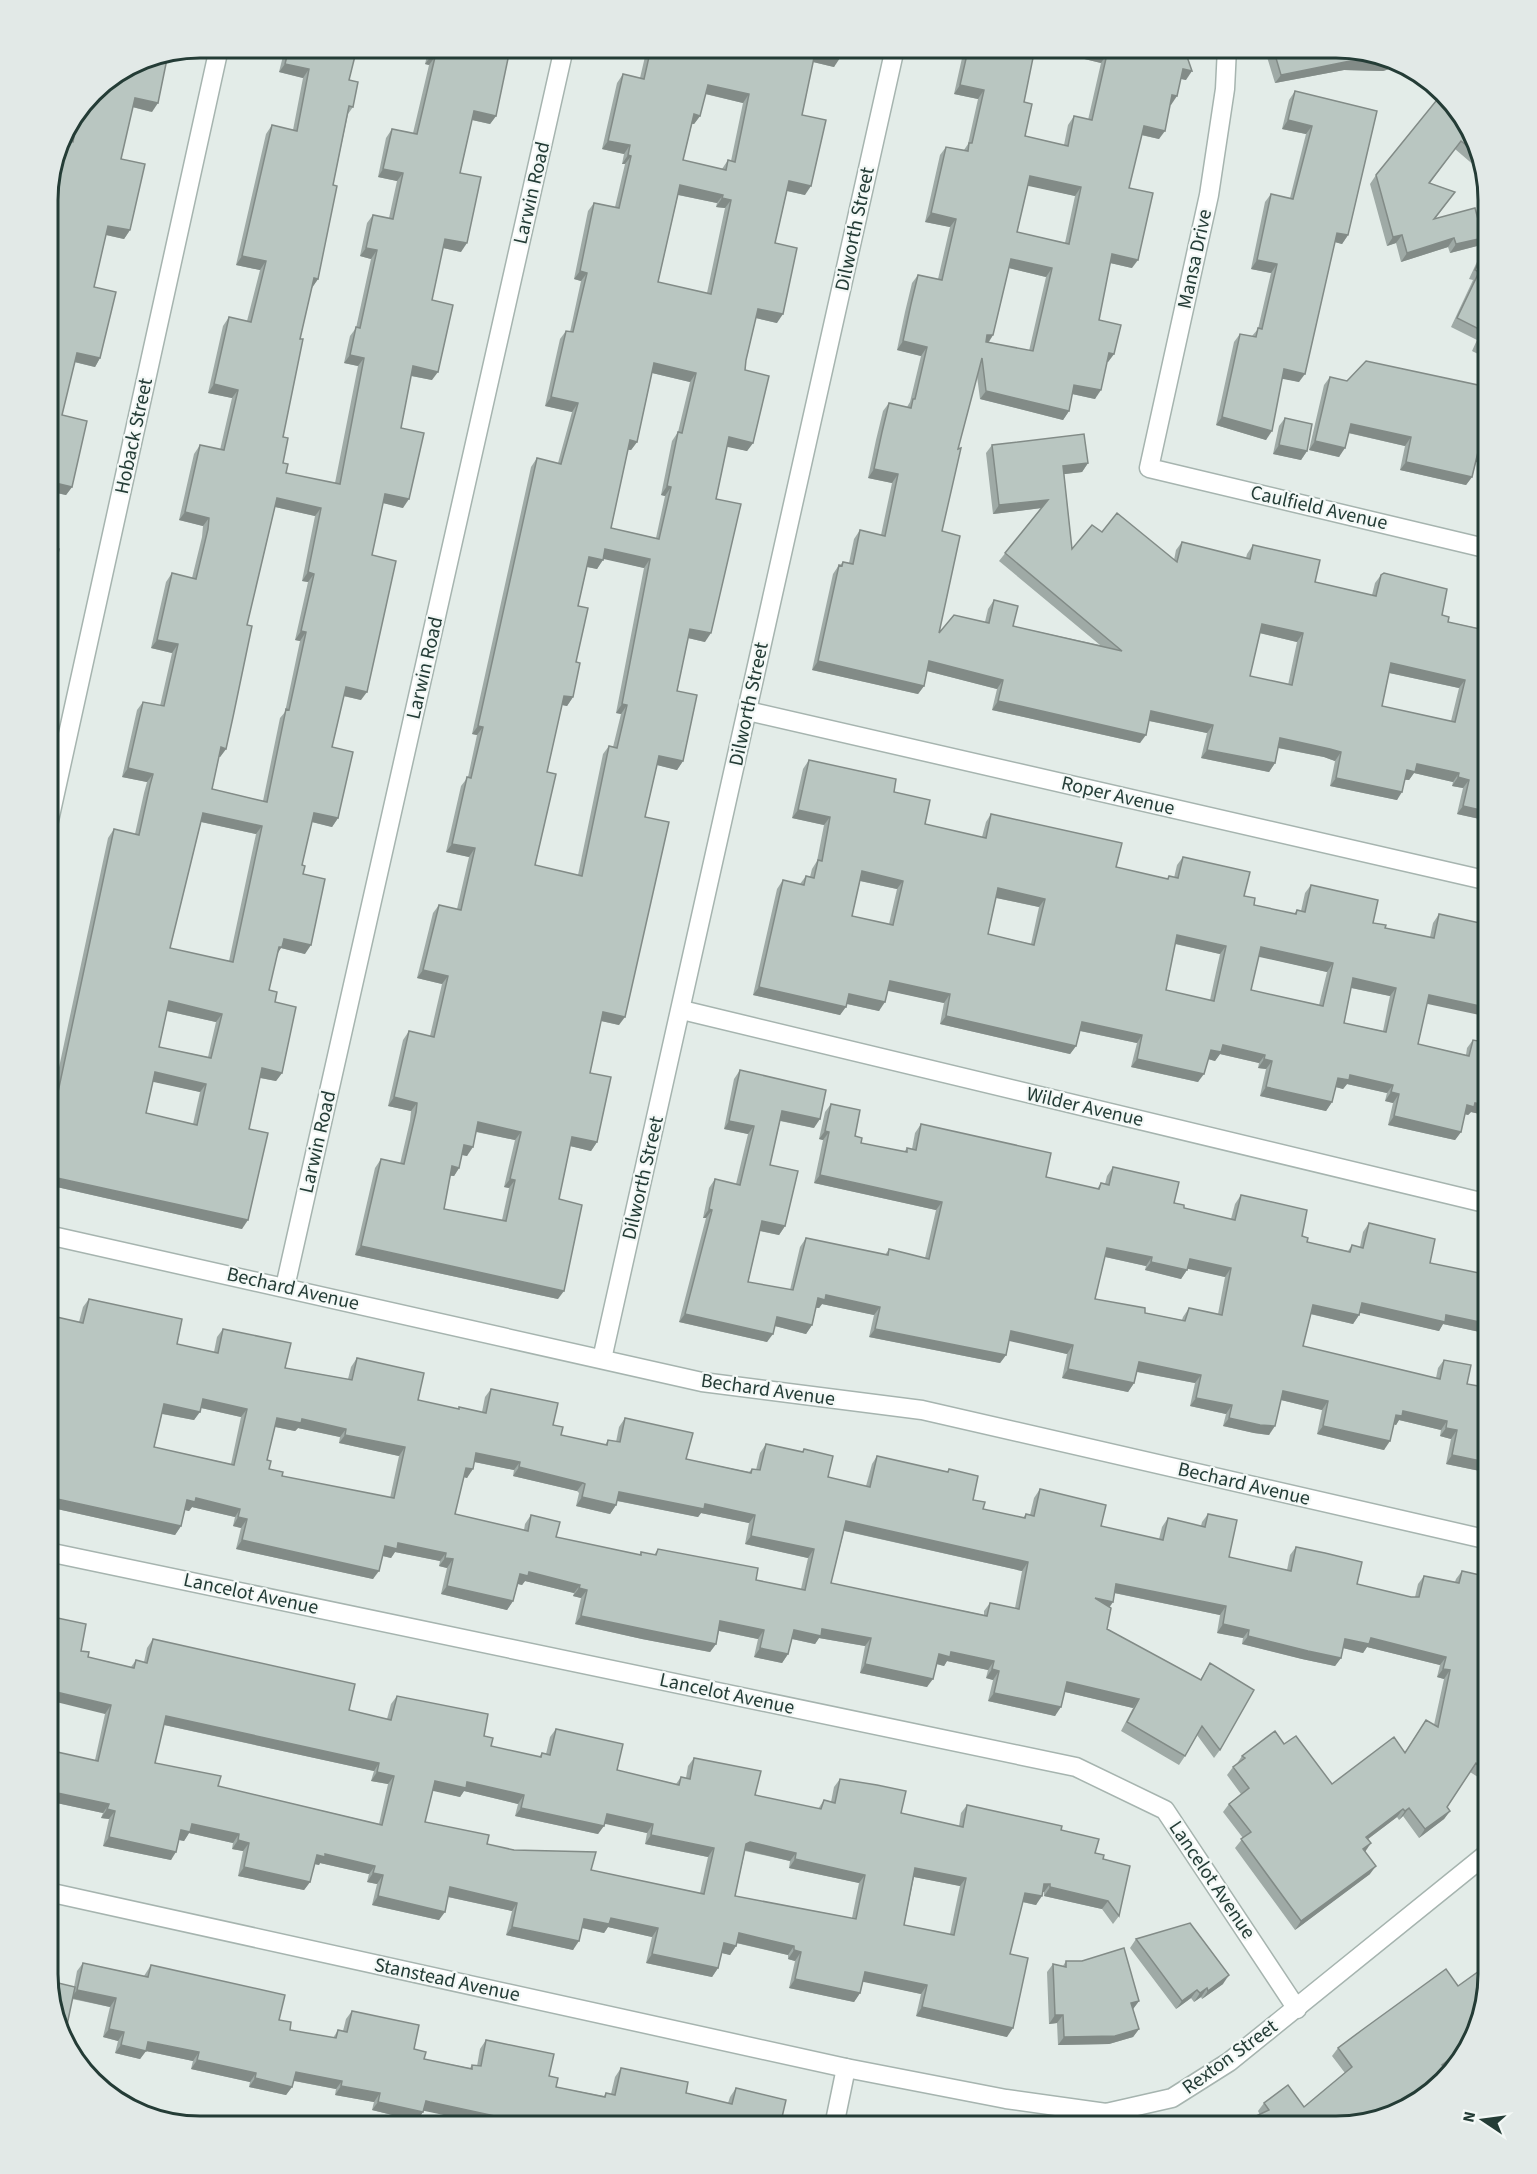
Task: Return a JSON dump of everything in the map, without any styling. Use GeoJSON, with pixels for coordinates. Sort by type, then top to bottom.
{"type":"FeatureCollection","features":[{"type":"Feature","properties":{"kind":"street","name":"Hoback Street"},"geometry":{"type":"LineString","coordinates":[[59,777],[217,59]]}},
{"type":"Feature","properties":{"kind":"street","name":"Larwin Road"},"geometry":{"type":"LineString","coordinates":[[285,1287],[562,59]]}},
{"type":"Feature","properties":{"kind":"street","name":"Dilworth Street"},"geometry":{"type":"LineString","coordinates":[[603,1359],[893,59]]}},
{"type":"Feature","properties":{"kind":"street","name":"Mansa Drive"},"geometry":{"type":"LineString","coordinates":[[1149,468],[1209,195],[1225,88],[1226,59]]}},
{"type":"Feature","properties":{"kind":"street","name":"Caulfield Avenue"},"geometry":{"type":"LineString","coordinates":[[1149,468],[1478,546]]}},
{"type":"Feature","properties":{"kind":"street","name":"Roper Avenue"},"geometry":{"type":"LineString","coordinates":[[748,711],[1478,878]]}},
{"type":"Feature","properties":{"kind":"street","name":"Wilder Avenue"},"geometry":{"type":"LineString","coordinates":[[681,1010],[1478,1201]]}},
{"type":"Feature","properties":{"kind":"street","name":"Bechard Avenue"},"geometry":{"type":"LineString","coordinates":[[58,1237],[702,1382],[922,1410],[1478,1537]]}},
{"type":"Feature","properties":{"kind":"street","name":"Lancelot Avenue"},"geometry":{"type":"LineString","coordinates":[[58,1554],[1076,1767],[1165,1810],[1297,2009]]}},
{"type":"Feature","properties":{"kind":"street","name":"Rexton Street"},"geometry":{"type":"LineString","coordinates":[[846,2068],[1006,2099],[1106,2113],[1172,2098],[1229,2062],[1478,1861]]}},
{"type":"Feature","properties":{"kind":"street","name":"Stanstead Avenue"},"geometry":{"type":"LineString","coordinates":[[58,1894],[846,2068]]}},
{"type":"Feature","properties":{"kind":"street"},"geometry":{"type":"LineString","coordinates":[[836,2116],[846,2068]]}},
{"type":"Feature","properties":{"kind":"building"},"geometry":{"type":"Polygon","coordinates":[[[286,59],[354,59],[349,80],[358,82],[353,107],[349,106],[333,185],[337,186],[318,279],[314,278],[300,339],[303,339],[283,437],[288,438],[283,463],[288,464],[286,473],[340,484],[364,358],[350,355],[356,327],[360,328],[377,250],[366,248],[373,215],[393,219],[403,173],[383,169],[392,129],[417,134],[435,59],[508,59],[496,116],[474,111],[460,173],[481,177],[467,243],[445,239],[432,300],[453,305],[438,372],[413,366],[401,428],[424,433],[409,499],[385,494],[372,555],[396,561],[367,692],[346,687],[332,747],[353,752],[338,818],[314,813],[302,865],[305,866],[303,874],[325,879],[311,945],[284,939],[282,947],[279,947],[269,990],[277,992],[275,1002],[296,1007],[282,1073],[262,1068],[249,1129],[268,1133],[248,1220],[58,1178],[58,1090],[114,829],[139,835],[153,774],[128,768],[143,702],[164,706],[178,644],[157,640],[172,573],[196,579],[208,529],[209,518],[185,512],[200,445],[224,450],[238,390],[214,384],[229,317],[251,322],[266,261],[242,256],[272,125],[297,131],[309,69],[285,64],[286,59]],[[277,498],[247,625],[252,626],[226,749],[221,747],[212,789],[267,802],[286,709],[289,710],[306,632],[301,631],[314,574],[308,572],[321,508],[277,498]],[[203,813],[170,948],[233,962],[262,826],[203,813]],[[169,1001],[159,1047],[211,1058],[222,1014],[169,1001]],[[155,1072],[146,1113],[197,1125],[206,1084],[155,1072]]]}},
{"type":"Feature","properties":{"kind":"building"},"geometry":{"type":"Polygon","coordinates":[[[649,59],[814,59],[802,115],[826,120],[811,186],[789,181],[775,243],[797,248],[783,314],[758,309],[746,360],[745,370],[769,376],[753,443],[729,437],[716,499],[741,504],[711,633],[690,629],[677,691],[697,695],[683,761],[659,756],[645,817],[669,822],[625,1017],[603,1012],[590,1073],[611,1077],[597,1142],[572,1137],[559,1199],[582,1205],[564,1291],[361,1246],[381,1159],[404,1164],[416,1112],[417,1103],[394,1097],[409,1031],[434,1037],[448,976],[423,970],[439,905],[461,910],[475,848],[452,844],[467,777],[471,778],[483,727],[478,726],[537,458],[561,464],[578,403],[551,397],[566,331],[573,332],[587,273],[580,271],[594,203],[619,208],[631,156],[628,155],[630,145],[608,141],[623,74],[644,79],[649,59]],[[708,85],[700,116],[694,114],[683,160],[726,170],[728,160],[735,162],[749,94],[708,85]],[[680,185],[658,282],[711,294],[731,200],[722,198],[723,195],[680,185]],[[654,363],[637,442],[630,440],[611,528],[659,539],[671,487],[667,486],[678,432],[682,433],[696,373],[654,363]],[[605,549],[603,560],[589,557],[578,606],[588,608],[576,662],[580,663],[573,697],[564,696],[547,772],[556,774],[535,865],[582,876],[609,746],[617,748],[627,705],[622,704],[650,559],[605,549]],[[478,1122],[473,1147],[464,1145],[459,1168],[452,1166],[444,1209],[506,1221],[515,1180],[510,1179],[521,1132],[478,1122]]]}},
{"type":"Feature","properties":{"kind":"building"},"geometry":{"type":"Polygon","coordinates":[[[966,59],[1033,59],[1024,102],[1032,104],[1025,136],[1068,146],[1074,116],[1092,120],[1106,59],[1188,59],[1192,71],[1183,69],[1177,96],[1172,95],[1165,131],[1144,126],[1129,188],[1153,193],[1138,260],[1112,254],[1099,320],[1121,325],[1114,354],[1109,353],[1101,390],[1074,385],[1069,411],[986,391],[982,358],[958,449],[961,448],[942,531],[960,536],[939,633],[954,615],[989,623],[994,600],[1018,606],[1013,626],[1122,651],[1005,553],[1048,500],[999,505],[992,445],[1084,434],[1088,463],[1063,466],[1072,549],[1092,525],[1102,532],[1117,513],[1177,562],[1182,542],[1250,559],[1253,545],[1320,560],[1315,582],[1376,596],[1381,575],[1384,573],[1447,589],[1442,615],[1449,617],[1448,622],[1478,629],[1478,809],[1463,806],[1469,780],[1458,777],[1459,773],[1417,764],[1415,772],[1407,770],[1402,792],[1336,778],[1341,752],[1330,749],[1280,738],[1275,763],[1207,750],[1213,725],[1151,711],[1146,735],[998,701],[1003,680],[929,661],[924,686],[818,661],[839,565],[842,566],[843,562],[853,564],[860,530],[885,536],[898,474],[874,469],[882,432],[889,403],[911,408],[913,399],[915,399],[927,347],[903,341],[911,304],[918,275],[942,280],[956,219],[931,213],[946,147],[968,151],[969,143],[972,143],[984,90],[960,85],[966,59]],[[1030,176],[1017,232],[1069,244],[1081,187],[1030,176]],[[1011,259],[993,335],[987,335],[986,342],[1033,351],[1052,268],[1011,259]],[[1262,624],[1250,676],[1292,685],[1303,633],[1262,624]],[[1391,663],[1382,706],[1455,722],[1465,680],[1391,663]]]}},
{"type":"Feature","properties":{"kind":"building"},"geometry":{"type":"Polygon","coordinates":[[[1276,59],[1346,59],[1367,62],[1350,61],[1281,75],[1276,59]]]}},
{"type":"Feature","properties":{"kind":"building"},"geometry":{"type":"Polygon","coordinates":[[[166,63],[158,103],[135,98],[121,159],[145,164],[130,230],[108,226],[94,287],[116,292],[100,358],[77,353],[62,415],[87,421],[72,487],[59,484],[59,191],[63,164],[69,146],[88,114],[114,88],[146,69],[166,63]]]}},
{"type":"Feature","properties":{"kind":"building"},"geometry":{"type":"Polygon","coordinates":[[[1295,91],[1377,111],[1348,235],[1337,233],[1305,374],[1284,369],[1272,431],[1222,417],[1240,334],[1256,337],[1258,328],[1262,329],[1277,264],[1257,260],[1271,194],[1293,199],[1312,126],[1288,120],[1295,91]]]}},
{"type":"Feature","properties":{"kind":"building"},"geometry":{"type":"Polygon","coordinates":[[[1437,100],[1449,114],[1468,147],[1461,141],[1429,183],[1455,192],[1434,219],[1475,208],[1478,219],[1478,239],[1456,244],[1454,238],[1407,253],[1402,235],[1393,237],[1376,175],[1437,100]]]}},
{"type":"Feature","properties":{"kind":"building"},"geometry":{"type":"Polygon","coordinates":[[[1478,274],[1478,328],[1457,318],[1478,274]]]}},
{"type":"Feature","properties":{"kind":"building"},"geometry":{"type":"Polygon","coordinates":[[[1366,361],[1478,385],[1478,452],[1472,477],[1406,462],[1411,437],[1351,424],[1345,448],[1315,441],[1330,377],[1347,381],[1366,361]]]}},
{"type":"Feature","properties":{"kind":"building"},"geometry":{"type":"Polygon","coordinates":[[[1285,418],[1312,424],[1307,451],[1279,445],[1285,418]]]}},
{"type":"Feature","properties":{"kind":"building"},"geometry":{"type":"Polygon","coordinates":[[[809,760],[896,779],[894,792],[930,800],[925,824],[986,838],[991,814],[1122,843],[1116,867],[1168,879],[1169,876],[1178,878],[1183,857],[1250,872],[1244,896],[1255,898],[1254,905],[1296,914],[1297,910],[1305,912],[1311,885],[1378,900],[1373,923],[1386,925],[1385,928],[1434,938],[1439,914],[1478,923],[1478,1006],[1429,995],[1418,1044],[1469,1056],[1473,1040],[1478,1041],[1478,1104],[1475,1103],[1474,1107],[1467,1105],[1461,1132],[1394,1116],[1399,1094],[1391,1092],[1393,1085],[1350,1075],[1349,1080],[1338,1078],[1332,1102],[1266,1087],[1272,1061],[1264,1059],[1265,1055],[1223,1045],[1221,1052],[1211,1050],[1204,1074],[1137,1059],[1142,1035],[1082,1022],[1076,1046],[946,1016],[950,994],[890,981],[885,1002],[849,994],[846,1007],[759,987],[783,880],[804,885],[806,876],[814,878],[818,860],[822,861],[830,817],[798,810],[809,760]],[[862,871],[852,916],[893,925],[903,881],[862,871]],[[998,888],[988,934],[1034,945],[1045,899],[998,888]],[[1177,935],[1166,990],[1214,1001],[1226,946],[1177,935]],[[1261,947],[1251,990],[1323,1006],[1333,963],[1261,947]],[[1353,978],[1344,1023],[1386,1032],[1396,988],[1353,978]]]}},
{"type":"Feature","properties":{"kind":"building"},"geometry":{"type":"Polygon","coordinates":[[[740,1070],[826,1090],[820,1119],[782,1111],[770,1165],[798,1171],[785,1226],[762,1221],[748,1282],[793,1290],[806,1238],[888,1255],[889,1249],[929,1259],[942,1202],[820,1175],[829,1132],[825,1131],[831,1104],[860,1110],[855,1136],[862,1138],[861,1143],[907,1152],[907,1148],[916,1150],[921,1124],[1051,1153],[1046,1177],[1099,1189],[1101,1183],[1109,1185],[1113,1167],[1179,1182],[1174,1203],[1184,1205],[1184,1208],[1235,1220],[1241,1195],[1307,1210],[1302,1236],[1308,1238],[1307,1242],[1350,1252],[1352,1245],[1363,1248],[1369,1223],[1435,1239],[1430,1263],[1478,1273],[1478,1322],[1446,1315],[1445,1322],[1362,1303],[1359,1315],[1313,1305],[1303,1346],[1440,1379],[1444,1360],[1471,1365],[1467,1384],[1478,1386],[1478,1460],[1452,1455],[1457,1430],[1446,1428],[1447,1421],[1403,1411],[1402,1416],[1396,1415],[1390,1441],[1323,1426],[1328,1401],[1283,1391],[1275,1426],[1260,1425],[1229,1418],[1232,1405],[1196,1398],[1201,1375],[1139,1362],[1134,1383],[1068,1369],[1073,1345],[1011,1331],[1006,1355],[875,1329],[880,1307],[826,1295],[825,1300],[818,1298],[812,1325],[777,1317],[773,1334],[685,1314],[712,1210],[709,1209],[715,1179],[740,1185],[754,1126],[729,1121],[740,1070]],[[1107,1248],[1095,1299],[1145,1308],[1145,1313],[1185,1321],[1189,1308],[1222,1315],[1231,1268],[1190,1259],[1187,1270],[1151,1262],[1152,1257],[1107,1248]]]}},
{"type":"Feature","properties":{"kind":"building"},"geometry":{"type":"Polygon","coordinates":[[[89,1299],[182,1319],[177,1344],[218,1353],[223,1329],[291,1343],[285,1368],[352,1380],[357,1358],[424,1373],[418,1400],[486,1413],[491,1389],[558,1403],[553,1425],[563,1427],[561,1435],[607,1445],[608,1440],[620,1442],[625,1418],[693,1433],[686,1459],[751,1473],[752,1469],[760,1470],[766,1444],[833,1456],[828,1477],[870,1487],[877,1456],[948,1472],[949,1469],[978,1476],[973,1500],[985,1502],[983,1509],[1025,1518],[1026,1514],[1034,1516],[1040,1489],[1106,1505],[1101,1526],[1163,1540],[1168,1518],[1205,1527],[1208,1514],[1237,1520],[1229,1557],[1291,1571],[1296,1547],[1325,1553],[1362,1562],[1357,1584],[1411,1597],[1419,1597],[1424,1576],[1459,1583],[1462,1571],[1478,1575],[1478,1764],[1476,1763],[1447,1807],[1450,1811],[1425,1829],[1409,1808],[1405,1811],[1403,1809],[1366,1837],[1371,1843],[1363,1849],[1376,1866],[1301,1921],[1241,1839],[1251,1832],[1229,1804],[1249,1788],[1233,1767],[1245,1758],[1242,1756],[1275,1731],[1284,1744],[1296,1736],[1332,1784],[1394,1737],[1405,1753],[1426,1720],[1438,1727],[1450,1670],[1443,1669],[1446,1657],[1371,1638],[1369,1644],[1345,1639],[1341,1658],[1308,1651],[1248,1636],[1249,1630],[1223,1624],[1226,1606],[1116,1584],[1113,1602],[1095,1598],[1111,1608],[1107,1629],[1201,1680],[1210,1663],[1254,1690],[1220,1750],[1202,1726],[1185,1756],[1127,1722],[1139,1699],[1067,1682],[1061,1707],[994,1693],[999,1671],[992,1669],[994,1661],[951,1652],[950,1657],[939,1654],[933,1679],[865,1664],[871,1638],[822,1629],[821,1636],[794,1630],[788,1654],[760,1648],[764,1630],[720,1621],[716,1644],[581,1616],[587,1590],[579,1588],[580,1585],[529,1572],[528,1576],[520,1574],[513,1601],[447,1586],[453,1559],[445,1558],[446,1553],[398,1543],[397,1549],[385,1546],[379,1571],[242,1540],[247,1519],[238,1517],[240,1509],[196,1498],[195,1502],[187,1500],[181,1526],[58,1499],[58,1317],[83,1323],[89,1299]],[[203,1399],[200,1412],[164,1404],[154,1447],[234,1465],[247,1409],[203,1399]],[[277,1418],[267,1460],[271,1461],[269,1469],[283,1472],[282,1476],[394,1498],[405,1447],[345,1435],[346,1429],[302,1419],[301,1423],[277,1418]],[[476,1453],[473,1469],[466,1468],[455,1514],[528,1531],[531,1515],[560,1522],[556,1537],[641,1555],[641,1552],[656,1555],[658,1549],[758,1568],[756,1580],[805,1590],[814,1549],[751,1536],[755,1515],[705,1504],[704,1509],[619,1492],[616,1505],[582,1497],[585,1484],[583,1483],[519,1467],[520,1462],[476,1453]],[[846,1521],[831,1583],[987,1616],[990,1603],[1019,1609],[1028,1562],[846,1521]]]}},
{"type":"Feature","properties":{"kind":"building"},"geometry":{"type":"Polygon","coordinates":[[[58,1618],[86,1624],[81,1651],[89,1652],[88,1657],[134,1668],[136,1660],[147,1663],[153,1639],[355,1684],[349,1710],[391,1720],[397,1696],[488,1714],[484,1736],[493,1738],[491,1746],[541,1757],[542,1753],[550,1755],[556,1729],[623,1744],[617,1770],[679,1785],[681,1777],[690,1779],[694,1758],[761,1771],[755,1795],[821,1809],[824,1800],[835,1803],[840,1779],[877,1785],[906,1791],[901,1813],[963,1827],[967,1805],[1062,1826],[1061,1830],[1099,1839],[1095,1853],[1104,1855],[1103,1859],[1130,1866],[1119,1916],[1108,1901],[1050,1887],[1050,1884],[1044,1884],[1042,1896],[1025,1893],[1010,1954],[1028,1958],[1013,2028],[922,2007],[927,1985],[865,1972],[860,1993],[795,1979],[801,1952],[794,1950],[794,1946],[739,1933],[736,1946],[724,1943],[718,1968],[652,1954],[658,1928],[611,1918],[609,1924],[584,1919],[579,1941],[512,1927],[517,1903],[450,1887],[445,1912],[378,1896],[383,1875],[373,1873],[375,1866],[325,1854],[325,1857],[317,1855],[310,1882],[244,1867],[249,1843],[238,1840],[239,1834],[192,1824],[190,1832],[181,1830],[176,1852],[109,1837],[115,1811],[107,1809],[109,1804],[58,1793],[58,1752],[98,1761],[111,1705],[58,1692],[58,1618]],[[166,1716],[155,1763],[221,1776],[218,1786],[382,1825],[394,1776],[377,1772],[379,1763],[166,1716]],[[435,1781],[425,1822],[489,1835],[487,1844],[514,1850],[596,1852],[591,1870],[704,1894],[714,1848],[651,1835],[653,1824],[607,1814],[604,1826],[521,1808],[524,1795],[467,1782],[466,1788],[435,1781]],[[750,1842],[746,1844],[735,1896],[856,1919],[865,1875],[795,1859],[796,1853],[750,1842]],[[915,1868],[904,1925],[954,1935],[966,1878],[915,1868]]]}},
{"type":"Feature","properties":{"kind":"building"},"geometry":{"type":"Polygon","coordinates":[[[1190,1923],[1229,1975],[1208,1991],[1207,1988],[1200,1993],[1197,1990],[1182,2001],[1136,1939],[1190,1923]]]}},
{"type":"Feature","properties":{"kind":"building"},"geometry":{"type":"Polygon","coordinates":[[[1124,1948],[1139,2001],[1131,2003],[1139,2029],[1115,2036],[1064,2037],[1063,2015],[1055,2015],[1053,1964],[1066,1967],[1066,1961],[1082,1961],[1124,1948]]]}},
{"type":"Feature","properties":{"kind":"building"},"geometry":{"type":"Polygon","coordinates":[[[83,1963],[148,1977],[151,1965],[285,1995],[279,2020],[291,2022],[290,2030],[336,2038],[338,2030],[347,2032],[352,2011],[419,2025],[414,2049],[426,2052],[424,2059],[472,2069],[472,2065],[481,2066],[486,2040],[554,2054],[549,2076],[558,2078],[556,2087],[605,2097],[606,2093],[615,2095],[621,2068],[688,2082],[686,2093],[732,2104],[736,2088],[786,2100],[782,2116],[492,2115],[426,2101],[423,2112],[378,2102],[380,2093],[341,2086],[342,2081],[296,2072],[292,2087],[255,2078],[256,2073],[197,2060],[199,2052],[148,2042],[146,2051],[121,2045],[124,2032],[109,2029],[116,1998],[77,1990],[83,1963]]]}},
{"type":"Feature","properties":{"kind":"building"},"geometry":{"type":"Polygon","coordinates":[[[1446,1969],[1458,1986],[1478,1972],[1474,2010],[1468,2028],[1449,2060],[1442,2065],[1443,2067],[1437,2074],[1408,2096],[1391,2105],[1355,2114],[1256,2116],[1269,2110],[1264,2103],[1288,2085],[1304,2107],[1352,2067],[1338,2048],[1446,1969]]]}},
{"type":"Feature","properties":{"kind":"building"},"geometry":{"type":"Polygon","coordinates":[[[59,1983],[75,1987],[67,2023],[59,1983]]]}}]}
